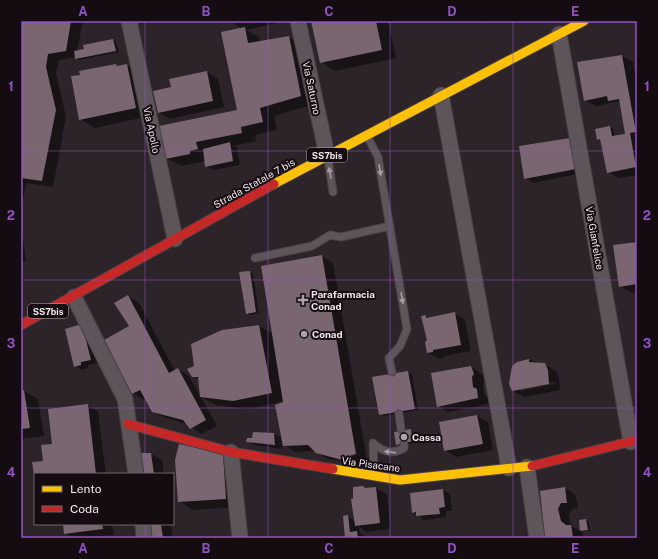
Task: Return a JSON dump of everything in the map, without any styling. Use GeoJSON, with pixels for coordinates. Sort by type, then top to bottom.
{"type":"FeatureCollection","features":[{"type":"Feature","properties":{"kind":"main road","name":"Strada Statale 7 bis"},"geometry":{"type":"LineString","coordinates":[[21,325],[74,297],[327,155],[584,21]]}},
{"type":"Feature","properties":{"kind":"main road","name":"Via Pisacane"},"geometry":{"type":"LineString","coordinates":[[128,424],[231,452],[400,480],[527,466],[634,441]]}},
{"type":"Feature","properties":{"kind":"street","name":"Via Apollo"},"geometry":{"type":"LineString","coordinates":[[129,21],[175,239]]}},
{"type":"Feature","properties":{"kind":"street","name":"Via Saturno"},"geometry":{"type":"LineString","coordinates":[[298,21],[327,155]]}},
{"type":"Feature","properties":{"kind":"street","name":"Via Gianfelice"},"geometry":{"type":"LineString","coordinates":[[559,34],[634,441]]}},
{"type":"Feature","properties":{"kind":"street"},"geometry":{"type":"LineString","coordinates":[[441,95],[509,468]]}},
{"type":"Feature","properties":{"kind":"street"},"geometry":{"type":"LineString","coordinates":[[74,297],[125,399],[136,473]]}},
{"type":"Feature","properties":{"kind":"street"},"geometry":{"type":"LineString","coordinates":[[231,452],[240,538]]}},
{"type":"Feature","properties":{"kind":"street"},"geometry":{"type":"LineString","coordinates":[[527,466],[537,538]]}},
{"type":"Feature","properties":{"kind":"street"},"geometry":{"type":"LineString","coordinates":[[142,525],[144,538]]}},
{"type":"Feature","properties":{"kind":"lane"},"geometry":{"type":"LineString","coordinates":[[366,134],[378,157],[407,329],[400,346],[390,358],[392,372]]}},
{"type":"Feature","properties":{"kind":"lane"},"geometry":{"type":"LineString","coordinates":[[327,155],[334,192]]}},
{"type":"Feature","properties":{"kind":"lane"},"geometry":{"type":"LineString","coordinates":[[255,258],[312,246],[330,235],[341,237],[390,226]]}},
{"type":"Feature","properties":{"kind":"lane"},"geometry":{"type":"LineString","coordinates":[[399,414],[401,429]]}},
{"type":"Feature","properties":{"kind":"lane"},"geometry":{"type":"LineString","coordinates":[[374,476],[373,443],[382,451],[396,453],[404,448],[404,444]]}},
{"type":"Feature","properties":{"kind":"building"},"geometry":{"type":"Polygon","coordinates":[[[21,21],[71,21],[66,51],[48,54],[46,67],[56,110],[42,181],[21,178],[21,21]]]}},
{"type":"Feature","properties":{"kind":"building"},"geometry":{"type":"Polygon","coordinates":[[[311,21],[376,21],[382,50],[320,63],[311,21]]]}},
{"type":"Feature","properties":{"kind":"building"},"geometry":{"type":"Polygon","coordinates":[[[245,27],[248,43],[289,36],[301,96],[260,108],[263,122],[241,127],[242,133],[196,142],[198,149],[190,151],[190,154],[165,159],[159,126],[237,110],[221,32],[245,27]]]}},
{"type":"Feature","properties":{"kind":"building"},"geometry":{"type":"Polygon","coordinates":[[[113,39],[116,51],[75,59],[74,51],[84,49],[83,45],[113,39]]]}},
{"type":"Feature","properties":{"kind":"building"},"geometry":{"type":"Polygon","coordinates":[[[622,55],[636,132],[630,133],[636,167],[607,173],[600,139],[597,140],[595,129],[610,126],[612,136],[625,134],[619,99],[608,101],[607,96],[584,101],[577,62],[622,55]]]}},
{"type":"Feature","properties":{"kind":"building"},"geometry":{"type":"Polygon","coordinates":[[[116,64],[117,66],[127,64],[136,108],[79,120],[71,76],[80,75],[79,71],[116,64]]]}},
{"type":"Feature","properties":{"kind":"building"},"geometry":{"type":"Polygon","coordinates":[[[207,71],[213,101],[158,113],[153,91],[171,87],[169,79],[207,71]]]}},
{"type":"Feature","properties":{"kind":"building"},"geometry":{"type":"Polygon","coordinates":[[[570,138],[576,169],[524,179],[519,146],[570,138]]]}},
{"type":"Feature","properties":{"kind":"building"},"geometry":{"type":"Polygon","coordinates":[[[230,142],[233,161],[205,167],[203,149],[230,142]]]}},
{"type":"Feature","properties":{"kind":"building"},"geometry":{"type":"Polygon","coordinates":[[[637,242],[637,284],[619,287],[613,245],[637,242]]]}},
{"type":"Feature","properties":{"kind":"building","name":"Conad"},"geometry":{"type":"Polygon","coordinates":[[[322,255],[356,454],[346,457],[346,461],[316,453],[308,445],[283,446],[275,405],[283,402],[261,266],[322,255]]]}},
{"type":"Feature","properties":{"kind":"building"},"geometry":{"type":"Polygon","coordinates":[[[250,271],[256,312],[246,314],[239,272],[250,271]]]}},
{"type":"Feature","properties":{"kind":"building"},"geometry":{"type":"Polygon","coordinates":[[[128,295],[169,373],[178,368],[206,420],[190,429],[183,420],[152,412],[140,390],[132,394],[104,340],[129,326],[114,303],[128,295]]]}},
{"type":"Feature","properties":{"kind":"building"},"geometry":{"type":"Polygon","coordinates":[[[455,312],[461,345],[433,350],[433,352],[427,353],[425,342],[427,340],[421,316],[426,315],[426,318],[455,312]]]}},
{"type":"Feature","properties":{"kind":"building"},"geometry":{"type":"Polygon","coordinates":[[[82,324],[91,360],[81,362],[81,365],[74,367],[65,329],[82,324]]]}},
{"type":"Feature","properties":{"kind":"building"},"geometry":{"type":"Polygon","coordinates":[[[259,325],[272,393],[233,401],[200,397],[198,377],[192,377],[187,369],[194,366],[191,344],[222,330],[259,325]]]}},
{"type":"Feature","properties":{"kind":"building"},"geometry":{"type":"Polygon","coordinates":[[[529,359],[529,362],[545,363],[548,370],[549,384],[512,391],[509,384],[512,366],[517,362],[529,359]]]}},
{"type":"Feature","properties":{"kind":"building"},"geometry":{"type":"Polygon","coordinates":[[[471,366],[474,374],[472,377],[473,387],[477,389],[478,398],[437,407],[431,373],[471,366]]]}},
{"type":"Feature","properties":{"kind":"building"},"geometry":{"type":"Polygon","coordinates":[[[408,371],[415,409],[379,415],[372,377],[408,371]]]}},
{"type":"Feature","properties":{"kind":"building"},"geometry":{"type":"Polygon","coordinates":[[[21,390],[24,390],[30,428],[21,429],[21,390]]]}},
{"type":"Feature","properties":{"kind":"building"},"geometry":{"type":"Polygon","coordinates":[[[88,404],[96,473],[34,473],[34,475],[32,462],[43,461],[41,445],[52,444],[48,409],[88,404]]]}},
{"type":"Feature","properties":{"kind":"building"},"geometry":{"type":"Polygon","coordinates":[[[477,415],[483,444],[444,451],[439,422],[477,415]]]}},
{"type":"Feature","properties":{"kind":"building","name":"Cassa"},"geometry":{"type":"Polygon","coordinates":[[[411,429],[413,441],[396,445],[394,432],[411,429]]]}},
{"type":"Feature","properties":{"kind":"building"},"geometry":{"type":"Polygon","coordinates":[[[253,432],[274,433],[275,445],[246,442],[247,438],[252,438],[253,432]]]}},
{"type":"Feature","properties":{"kind":"building"},"geometry":{"type":"Polygon","coordinates":[[[179,444],[223,453],[226,499],[178,502],[175,460],[179,444]]]}},
{"type":"Feature","properties":{"kind":"building"},"geometry":{"type":"Polygon","coordinates":[[[141,453],[151,453],[154,473],[144,473],[141,453]]]}},
{"type":"Feature","properties":{"kind":"building"},"geometry":{"type":"Polygon","coordinates":[[[363,486],[365,488],[376,487],[380,523],[355,526],[351,499],[353,499],[353,487],[363,486]]]}},
{"type":"Feature","properties":{"kind":"building"},"geometry":{"type":"Polygon","coordinates":[[[565,487],[567,503],[561,503],[558,509],[561,521],[566,525],[571,525],[573,537],[545,538],[540,491],[565,487]]]}},
{"type":"Feature","properties":{"kind":"building"},"geometry":{"type":"Polygon","coordinates":[[[443,489],[445,507],[439,508],[440,514],[416,516],[416,512],[412,513],[410,493],[443,489]]]}},
{"type":"Feature","properties":{"kind":"building"},"geometry":{"type":"Polygon","coordinates":[[[348,515],[350,532],[357,531],[358,538],[345,538],[343,516],[348,515]]]}},
{"type":"Feature","properties":{"kind":"building"},"geometry":{"type":"Polygon","coordinates":[[[586,519],[588,530],[580,531],[579,520],[586,519]]]}},
{"type":"Feature","properties":{"kind":"building"},"geometry":{"type":"Polygon","coordinates":[[[63,525],[102,525],[103,529],[64,534],[63,525]]]}},
{"type":"Feature","properties":{"kind":"building"},"geometry":{"type":"Polygon","coordinates":[[[150,525],[161,525],[163,538],[152,538],[150,525]]]}},
{"type":"Feature","properties":{"kind":"traffic: slow"},"geometry":{"type":"LineString","coordinates":[[274,184],[584,21]]}},
{"type":"Feature","properties":{"kind":"traffic: slow"},"geometry":{"type":"LineString","coordinates":[[333,469],[400,480],[532,466]]}},
{"type":"Feature","properties":{"kind":"traffic: jam"},"geometry":{"type":"LineString","coordinates":[[21,325],[274,184]]}},
{"type":"Feature","properties":{"kind":"traffic: jam"},"geometry":{"type":"LineString","coordinates":[[128,424],[231,452],[333,469]]}},
{"type":"Feature","properties":{"kind":"traffic: jam"},"geometry":{"type":"LineString","coordinates":[[532,466],[637,440]]}},
{"type":"Feature","properties":{"kind":"place","name":"Parafarmacia Conad"},"geometry":{"type":"Point","coordinates":[303,300]}},
{"type":"Feature","properties":{"kind":"place","name":"Conad"},"geometry":{"type":"Point","coordinates":[304,334]}},
{"type":"Feature","properties":{"kind":"place","name":"Cassa"},"geometry":{"type":"Point","coordinates":[404,437]}}]}
